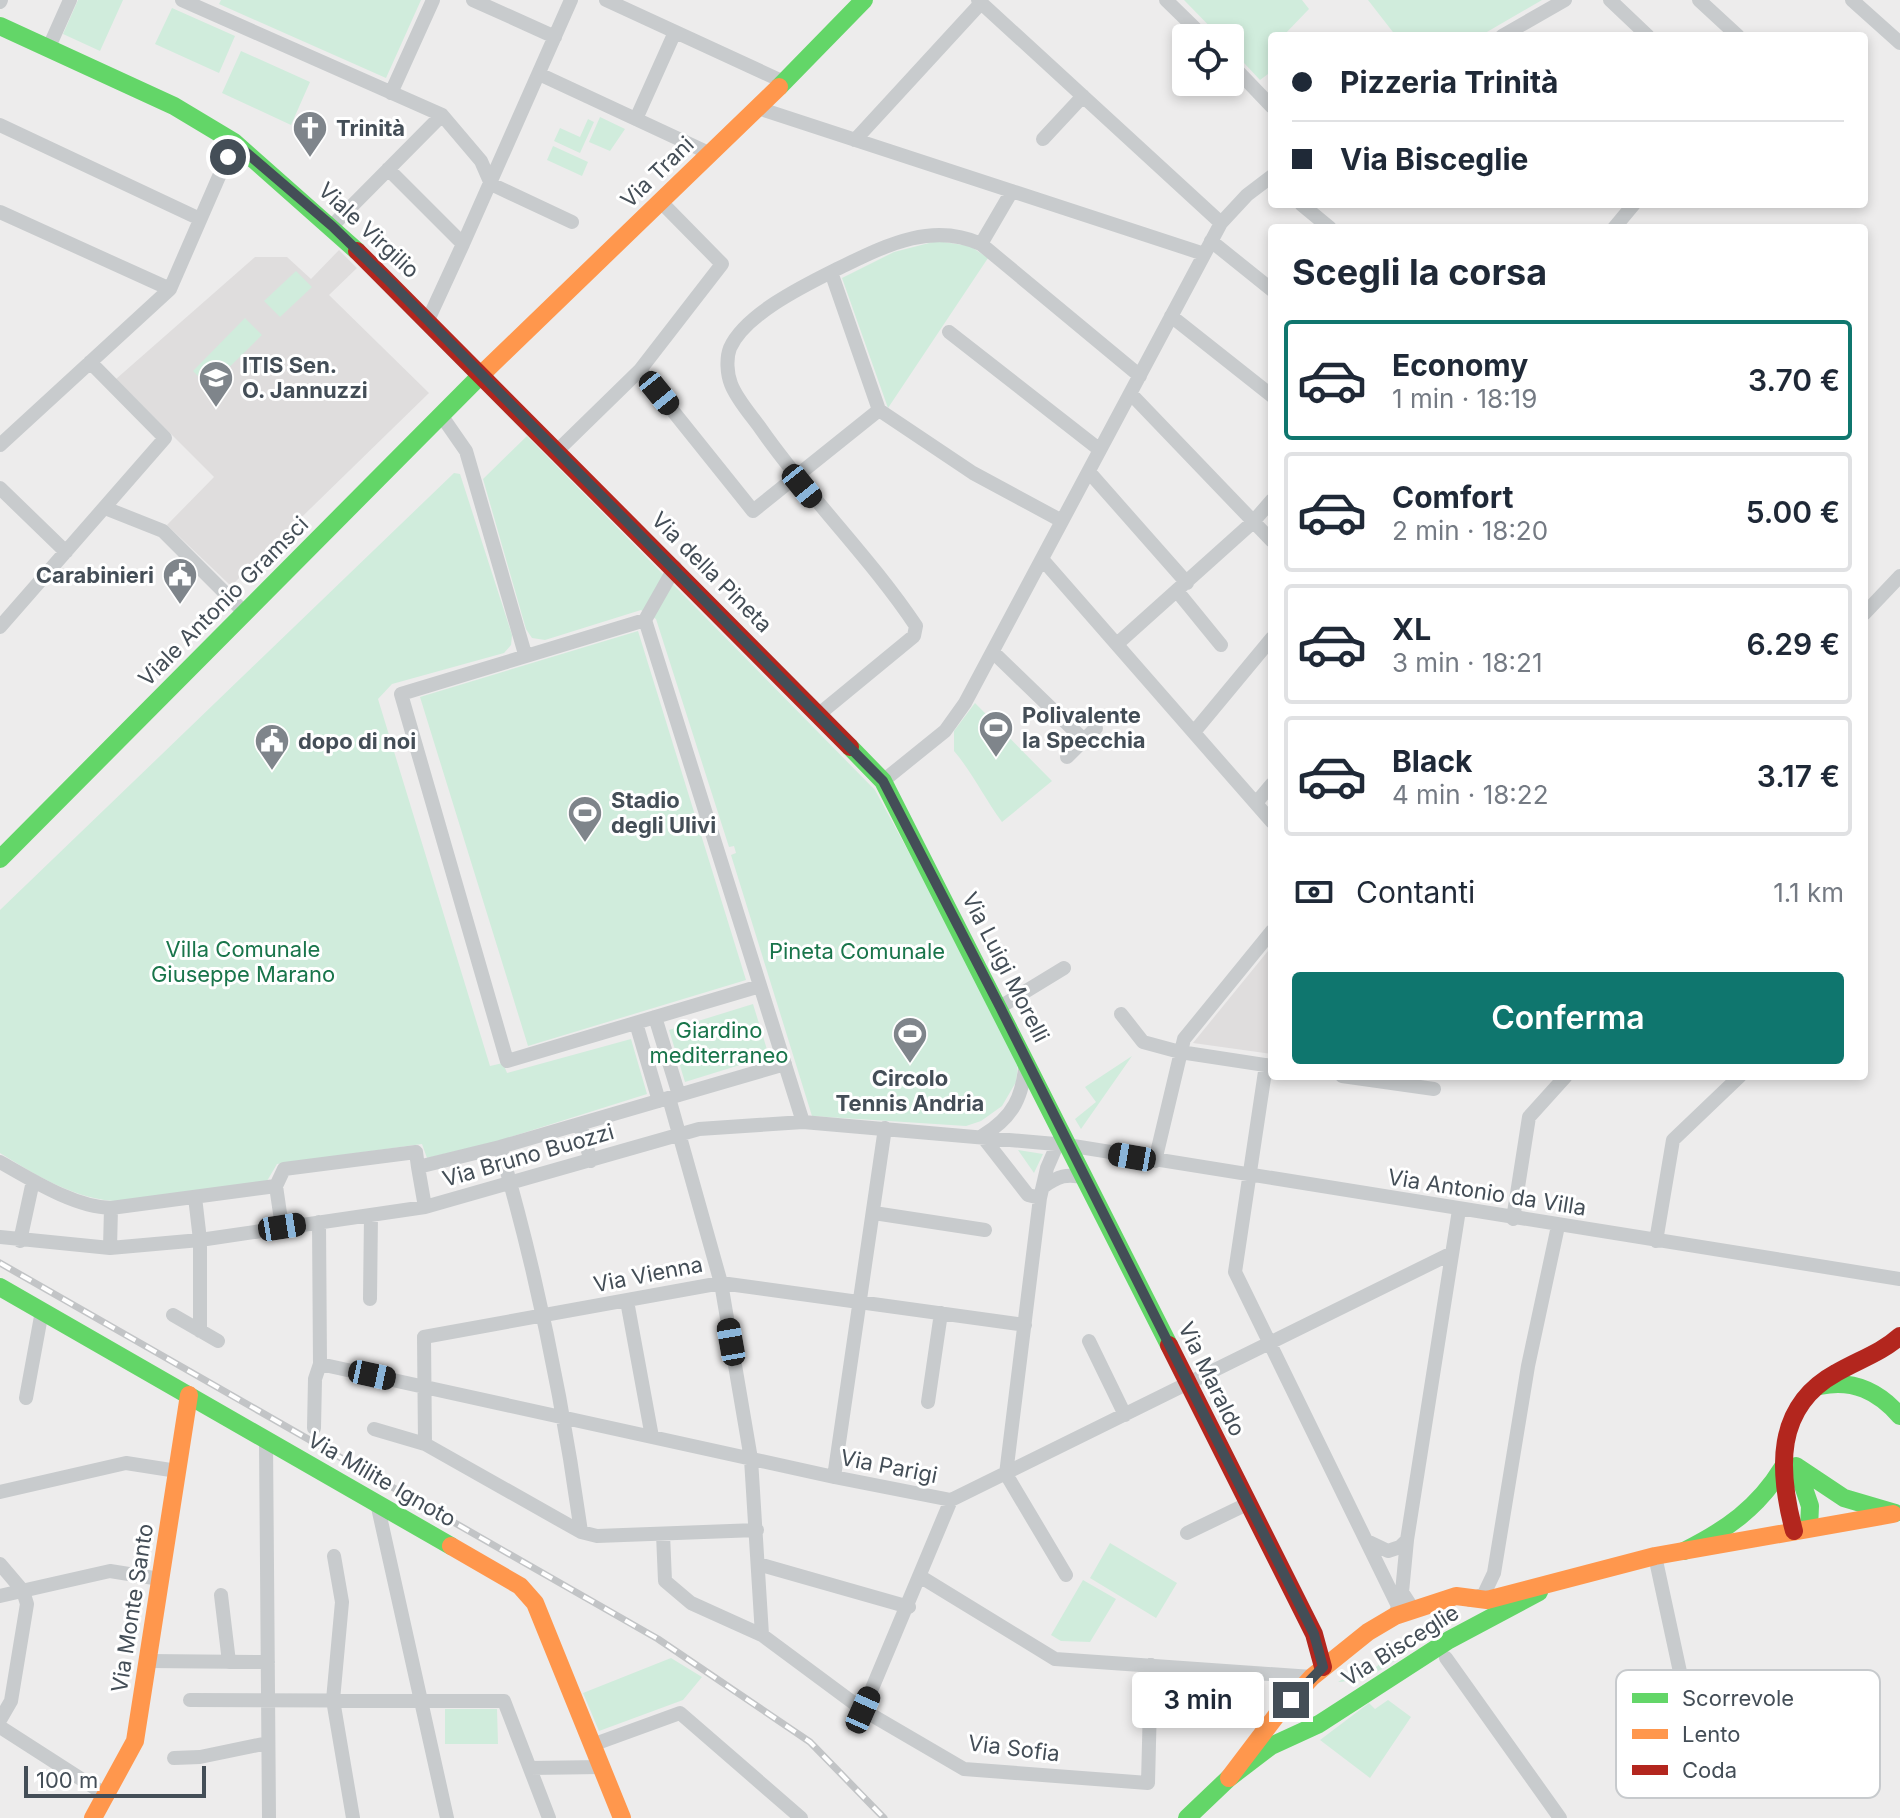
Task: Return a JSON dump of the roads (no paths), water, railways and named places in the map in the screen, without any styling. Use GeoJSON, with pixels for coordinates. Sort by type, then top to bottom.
{"type":"FeatureCollection","features":[{"type":"Feature","properties":{"kind":"street"},"geometry":{"type":"LineString","coordinates":[[49,47],[70,0]]}},
{"type":"Feature","properties":{"kind":"street"},"geometry":{"type":"LineString","coordinates":[[182,0],[207,5],[442,115],[481,161],[491,184],[572,222]]}},
{"type":"Feature","properties":{"kind":"street"},"geometry":{"type":"LineString","coordinates":[[391,93],[433,0]]}},
{"type":"Feature","properties":{"kind":"street"},"geometry":{"type":"LineString","coordinates":[[473,0],[555,37]]}},
{"type":"Feature","properties":{"kind":"street"},"geometry":{"type":"LineString","coordinates":[[428,320],[571,0]]}},
{"type":"Feature","properties":{"kind":"street"},"geometry":{"type":"LineString","coordinates":[[606,0],[784,82]]}},
{"type":"Feature","properties":{"kind":"street","name":"Via Trani"},"geometry":{"type":"LineString","coordinates":[[480,376],[758,108],[864,0]]}},
{"type":"Feature","properties":{"kind":"street"},"geometry":{"type":"LineString","coordinates":[[1166,0],[1191,24]]}},
{"type":"Feature","properties":{"kind":"street"},"geometry":{"type":"LineString","coordinates":[[1509,32],[1565,0]]}},
{"type":"Feature","properties":{"kind":"street"},"geometry":{"type":"LineString","coordinates":[[1610,0],[1644,32]]}},
{"type":"Feature","properties":{"kind":"street"},"geometry":{"type":"LineString","coordinates":[[1699,0],[1734,32]]}},
{"type":"Feature","properties":{"kind":"street"},"geometry":{"type":"LineString","coordinates":[[1852,0],[1900,43]]}},
{"type":"Feature","properties":{"kind":"street"},"geometry":{"type":"LineString","coordinates":[[855,140],[979,1],[1221,223]]}},
{"type":"Feature","properties":{"kind":"street","name":"Viale Virgilio"},"geometry":{"type":"LineString","coordinates":[[0,26],[174,106],[234,142],[332,226],[480,376]]}},
{"type":"Feature","properties":{"kind":"street"},"geometry":{"type":"LineString","coordinates":[[636,119],[675,32]]}},
{"type":"Feature","properties":{"kind":"street"},"geometry":{"type":"LineString","coordinates":[[539,74],[711,154]]}},
{"type":"Feature","properties":{"kind":"street"},"geometry":{"type":"LineString","coordinates":[[1244,78],[1268,103]]}},
{"type":"Feature","properties":{"kind":"street"},"geometry":{"type":"LineString","coordinates":[[1043,139],[1083,96]]}},
{"type":"Feature","properties":{"kind":"street"},"geometry":{"type":"LineString","coordinates":[[758,108],[1012,191],[1208,247],[1268,287]]}},
{"type":"Feature","properties":{"kind":"street"},"geometry":{"type":"LineString","coordinates":[[332,226],[442,115]]}},
{"type":"Feature","properties":{"kind":"street"},"geometry":{"type":"LineString","coordinates":[[0,125],[200,219]]}},
{"type":"Feature","properties":{"kind":"street"},"geometry":{"type":"LineString","coordinates":[[0,445],[170,289],[234,142]]}},
{"type":"Feature","properties":{"kind":"street"},"geometry":{"type":"LineString","coordinates":[[388,169],[463,244]]}},
{"type":"Feature","properties":{"kind":"street"},"geometry":{"type":"LineString","coordinates":[[883,781],[945,731],[993,652],[1221,223],[1247,195],[1268,180]]}},
{"type":"Feature","properties":{"kind":"street"},"geometry":{"type":"LineString","coordinates":[[981,244],[1012,191]]}},
{"type":"Feature","properties":{"kind":"street"},"geometry":{"type":"LineString","coordinates":[[557,451],[640,370],[722,264],[661,202]]}},
{"type":"Feature","properties":{"kind":"street"},"geometry":{"type":"LineString","coordinates":[[1306,208],[1325,224]]}},
{"type":"Feature","properties":{"kind":"street"},"geometry":{"type":"LineString","coordinates":[[1617,224],[1631,208]]}},
{"type":"Feature","properties":{"kind":"street"},"geometry":{"type":"LineString","coordinates":[[0,212],[170,289]]}},
{"type":"Feature","properties":{"kind":"street"},"geometry":{"type":"LineString","coordinates":[[818,715],[914,636],[916,629],[795,477],[731,385],[728,366],[730,348],[748,325],[771,306],[831,272],[902,240],[923,235],[961,235],[981,244],[1140,376]]}},
{"type":"Feature","properties":{"kind":"street"},"geometry":{"type":"LineString","coordinates":[[831,272],[879,410],[973,473],[1062,521]]}},
{"type":"Feature","properties":{"kind":"street"},"geometry":{"type":"LineString","coordinates":[[1171,316],[1268,393]]}},
{"type":"Feature","properties":{"kind":"street"},"geometry":{"type":"LineString","coordinates":[[949,332],[1100,450]]}},
{"type":"Feature","properties":{"kind":"street"},"geometry":{"type":"LineString","coordinates":[[0,627],[165,438],[90,362]]}},
{"type":"Feature","properties":{"kind":"street"},"geometry":{"type":"LineString","coordinates":[[640,370],[753,511],[879,410]]}},
{"type":"Feature","properties":{"kind":"street","name":"Viale Antonio Gramsci"},"geometry":{"type":"LineString","coordinates":[[0,859],[480,376]]}},
{"type":"Feature","properties":{"kind":"street","name":"Via della Pineta"},"geometry":{"type":"LineString","coordinates":[[480,376],[675,567],[883,781],[899,811]]}},
{"type":"Feature","properties":{"kind":"street"},"geometry":{"type":"LineString","coordinates":[[1131,394],[1268,537]]}},
{"type":"Feature","properties":{"kind":"street"},"geometry":{"type":"LineString","coordinates":[[441,415],[466,451],[525,654]]}},
{"type":"Feature","properties":{"kind":"street"},"geometry":{"type":"LineString","coordinates":[[1089,472],[1182,587],[1221,645]]}},
{"type":"Feature","properties":{"kind":"street"},"geometry":{"type":"LineString","coordinates":[[0,488],[66,552]]}},
{"type":"Feature","properties":{"kind":"street"},"geometry":{"type":"LineString","coordinates":[[1117,644],[1253,522],[1268,505]]}},
{"type":"Feature","properties":{"kind":"street"},"geometry":{"type":"LineString","coordinates":[[105,508],[163,531],[245,613]]}},
{"type":"Feature","properties":{"kind":"street"},"geometry":{"type":"LineString","coordinates":[[1042,559],[1268,817]]}},
{"type":"Feature","properties":{"kind":"street"},"geometry":{"type":"LineString","coordinates":[[675,567],[645,620],[401,694],[507,1061],[760,986]]}},
{"type":"Feature","properties":{"kind":"street"},"geometry":{"type":"LineString","coordinates":[[1868,610],[1900,576]]}},
{"type":"Feature","properties":{"kind":"street"},"geometry":{"type":"LineString","coordinates":[[645,620],[803,1122]]}},
{"type":"Feature","properties":{"kind":"street"},"geometry":{"type":"LineString","coordinates":[[1194,732],[1268,643]]}},
{"type":"Feature","properties":{"kind":"street"},"geometry":{"type":"LineString","coordinates":[[993,652],[1084,740]]}},
{"type":"Feature","properties":{"kind":"street"},"geometry":{"type":"LineString","coordinates":[[1067,757],[1096,728]]}},
{"type":"Feature","properties":{"kind":"street"},"geometry":{"type":"LineString","coordinates":[[1256,803],[1268,789]]}},
{"type":"Feature","properties":{"kind":"street","name":"Via Luigi Morelli"},"geometry":{"type":"LineString","coordinates":[[899,811],[1067,1144]]}},
{"type":"Feature","properties":{"kind":"street"},"geometry":{"type":"LineString","coordinates":[[1155,1161],[1184,1039],[1268,936]]}},
{"type":"Feature","properties":{"kind":"street"},"geometry":{"type":"LineString","coordinates":[[1000,1007],[1064,968]]}},
{"type":"Feature","properties":{"kind":"street"},"geometry":{"type":"LineString","coordinates":[[1121,1014],[1143,1042],[1180,1052],[1268,1066]]}},
{"type":"Feature","properties":{"kind":"street"},"geometry":{"type":"LineString","coordinates":[[655,1017],[669,1098],[721,1283],[751,1459],[762,1635]]}},
{"type":"Feature","properties":{"kind":"street"},"geometry":{"type":"LineString","coordinates":[[636,1023],[669,1098]]}},
{"type":"Feature","properties":{"kind":"street"},"geometry":{"type":"LineString","coordinates":[[1026,1059],[1024,1083],[1015,1110],[1002,1124],[982,1136],[1028,1195],[1041,1193],[1056,1177],[1070,1174],[1085,1178]]}},
{"type":"Feature","properties":{"kind":"street"},"geometry":{"type":"LineString","coordinates":[[418,1167],[500,1147],[785,1064]]}},
{"type":"Feature","properties":{"kind":"street"},"geometry":{"type":"LineString","coordinates":[[1268,1072],[1235,1272],[1398,1606],[1395,1616]]}},
{"type":"Feature","properties":{"kind":"street"},"geometry":{"type":"LineString","coordinates":[[1370,1080],[1434,1089]]}},
{"type":"Feature","properties":{"kind":"street"},"geometry":{"type":"LineString","coordinates":[[1513,1219],[1529,1117],[1562,1080]]}},
{"type":"Feature","properties":{"kind":"street"},"geometry":{"type":"LineString","coordinates":[[1656,1241],[1673,1140],[1736,1080]]}},
{"type":"Feature","properties":{"kind":"street","name":"Via Bruno Buozzi"},"geometry":{"type":"LineString","coordinates":[[0,1237],[110,1248],[200,1240],[425,1207],[699,1129],[803,1122],[1067,1144]]}},
{"type":"Feature","properties":{"kind":"street"},"geometry":{"type":"LineString","coordinates":[[580,1124],[591,1161]]}},
{"type":"Feature","properties":{"kind":"street"},"geometry":{"type":"LineString","coordinates":[[834,1477],[885,1128]]}},
{"type":"Feature","properties":{"kind":"street"},"geometry":{"type":"LineString","coordinates":[[1066,1575],[1006,1474],[1041,1193],[1067,1144]]}},
{"type":"Feature","properties":{"kind":"street","name":"Via Antonio da Villa"},"geometry":{"type":"LineString","coordinates":[[1067,1144],[1155,1161],[1900,1279]]}},
{"type":"Feature","properties":{"kind":"street","name":"Via Maraldo"},"geometry":{"type":"LineString","coordinates":[[1067,1144],[1314,1634],[1318,1672]]}},
{"type":"Feature","properties":{"kind":"street"},"geometry":{"type":"LineString","coordinates":[[500,1147],[545,1316],[565,1416],[581,1532]]}},
{"type":"Feature","properties":{"kind":"street"},"geometry":{"type":"LineString","coordinates":[[282,1227],[276,1186],[284,1169],[416,1152],[425,1207]]}},
{"type":"Feature","properties":{"kind":"street"},"geometry":{"type":"LineString","coordinates":[[0,1162],[33,1181],[97,1208],[276,1186]]}},
{"type":"Feature","properties":{"kind":"street"},"geometry":{"type":"LineString","coordinates":[[20,1241],[33,1181]]}},
{"type":"Feature","properties":{"kind":"street"},"geometry":{"type":"LineString","coordinates":[[195,1197],[200,1240],[200,1331]]}},
{"type":"Feature","properties":{"kind":"street"},"geometry":{"type":"LineString","coordinates":[[110,1248],[111,1208]]}},
{"type":"Feature","properties":{"kind":"street"},"geometry":{"type":"LineString","coordinates":[[1419,1607],[1410,1606],[1403,1598],[1407,1540],[1459,1210]]}},
{"type":"Feature","properties":{"kind":"street"},"geometry":{"type":"LineString","coordinates":[[874,1213],[985,1230]]}},
{"type":"Feature","properties":{"kind":"street"},"geometry":{"type":"LineString","coordinates":[[370,1299],[371,1215]]}},
{"type":"Feature","properties":{"kind":"street"},"geometry":{"type":"LineString","coordinates":[[314,1428],[315,1379],[320,1364],[319,1222]]}},
{"type":"Feature","properties":{"kind":"street"},"geometry":{"type":"LineString","coordinates":[[1470,1600],[1484,1594],[1494,1573],[1528,1366],[1558,1226]]}},
{"type":"Feature","properties":{"kind":"street","name":"Via Parigi"},"geometry":{"type":"LineString","coordinates":[[320,1364],[951,1500],[1452,1253]]}},
{"type":"Feature","properties":{"kind":"street","name":"Via Vienna"},"geometry":{"type":"LineString","coordinates":[[424,1386],[424,1337],[721,1283],[1025,1325]]}},
{"type":"Feature","properties":{"kind":"street","name":"Via Milite Ignoto"},"geometry":{"type":"LineString","coordinates":[[0,1287],[520,1586],[535,1603],[622,1818]]}},
{"type":"Feature","properties":{"kind":"street"},"geometry":{"type":"LineString","coordinates":[[627,1301],[652,1437]]}},
{"type":"Feature","properties":{"kind":"street"},"geometry":{"type":"LineString","coordinates":[[26,1398],[42,1311]]}},
{"type":"Feature","properties":{"kind":"street"},"geometry":{"type":"LineString","coordinates":[[928,1402],[941,1313]]}},
{"type":"Feature","properties":{"kind":"street"},"geometry":{"type":"LineString","coordinates":[[173,1315],[218,1341]]}},
{"type":"Feature","properties":{"kind":"street"},"geometry":{"type":"LineString","coordinates":[[1801,1530],[1810,1506],[1790,1467],[1786,1446],[1791,1414],[1811,1389],[1884,1349],[1900,1336]]}},
{"type":"Feature","properties":{"kind":"street"},"geometry":{"type":"LineString","coordinates":[[1089,1341],[1125,1415]]}},
{"type":"Feature","properties":{"kind":"street"},"geometry":{"type":"LineString","coordinates":[[1811,1389],[1835,1382],[1854,1384],[1884,1400],[1900,1416]]}},
{"type":"Feature","properties":{"kind":"street"},"geometry":{"type":"LineString","coordinates":[[424,1386],[425,1444]]}},
{"type":"Feature","properties":{"kind":"street","name":"Via Monte Santo"},"geometry":{"type":"LineString","coordinates":[[93,1818],[135,1741],[189,1395]]}},
{"type":"Feature","properties":{"kind":"street"},"geometry":{"type":"LineString","coordinates":[[374,1429],[425,1444],[581,1532],[597,1536],[757,1530]]}},
{"type":"Feature","properties":{"kind":"street"},"geometry":{"type":"LineString","coordinates":[[266,1441],[269,1818]]}},
{"type":"Feature","properties":{"kind":"street"},"geometry":{"type":"LineString","coordinates":[[0,1492],[126,1463],[177,1471]]}},
{"type":"Feature","properties":{"kind":"street"},"geometry":{"type":"LineString","coordinates":[[1790,1467],[1844,1498],[1898,1513]]}},
{"type":"Feature","properties":{"kind":"street"},"geometry":{"type":"LineString","coordinates":[[1684,1551],[1724,1531],[1749,1514],[1790,1467]]}},
{"type":"Feature","properties":{"kind":"street"},"geometry":{"type":"LineString","coordinates":[[863,1710],[909,1607],[951,1500]]}},
{"type":"Feature","properties":{"kind":"street"},"geometry":{"type":"LineString","coordinates":[[377,1503],[447,1818]]}},
{"type":"Feature","properties":{"kind":"street"},"geometry":{"type":"LineString","coordinates":[[1187,1533],[1247,1504]]}},
{"type":"Feature","properties":{"kind":"street","name":"Via Bisceglie"},"geometry":{"type":"LineString","coordinates":[[1229,1778],[1293,1698],[1318,1672],[1395,1616],[1456,1596],[1487,1600],[1655,1556],[1898,1513]]}},
{"type":"Feature","properties":{"kind":"street","name":"Via Sofia"},"geometry":{"type":"LineString","coordinates":[[663,1534],[665,1581],[691,1603],[762,1635],[863,1710],[964,1769],[1148,1783],[1151,1665]]}},
{"type":"Feature","properties":{"kind":"street"},"geometry":{"type":"LineString","coordinates":[[1366,1541],[1388,1551],[1396,1550],[1407,1540]]}},
{"type":"Feature","properties":{"kind":"street"},"geometry":{"type":"LineString","coordinates":[[334,1556],[342,1602],[333,1700],[353,1818]]}},
{"type":"Feature","properties":{"kind":"street"},"geometry":{"type":"LineString","coordinates":[[1655,1556],[1680,1670]]}},
{"type":"Feature","properties":{"kind":"street"},"geometry":{"type":"LineString","coordinates":[[0,1564],[23,1591],[27,1604],[11,1701],[0,1720]]}},
{"type":"Feature","properties":{"kind":"street"},"geometry":{"type":"LineString","coordinates":[[758,1564],[909,1607]]}},
{"type":"Feature","properties":{"kind":"street"},"geometry":{"type":"LineString","coordinates":[[0,1596],[110,1571],[160,1579]]}},
{"type":"Feature","properties":{"kind":"street"},"geometry":{"type":"LineString","coordinates":[[1494,1573],[1500,1584],[1510,1588],[1535,1585]]}},
{"type":"Feature","properties":{"kind":"street"},"geometry":{"type":"LineString","coordinates":[[921,1577],[1055,1659],[1282,1674],[1318,1672]]}},
{"type":"Feature","properties":{"kind":"street","name":"Via Bisceglie"},"geometry":{"type":"LineString","coordinates":[[1187,1818],[1229,1778],[1283,1738],[1312,1728],[1559,1581]]}},
{"type":"Feature","properties":{"kind":"street"},"geometry":{"type":"LineString","coordinates":[[221,1595],[229,1662]]}},
{"type":"Feature","properties":{"kind":"street"},"geometry":{"type":"LineString","coordinates":[[1438,1601],[1455,1602],[1467,1609],[1466,1623],[1445,1647],[1560,1818]]}},
{"type":"Feature","properties":{"kind":"street"},"geometry":{"type":"LineString","coordinates":[[1314,1634],[1330,1648],[1346,1649]]}},
{"type":"Feature","properties":{"kind":"street"},"geometry":{"type":"LineString","coordinates":[[148,1661],[268,1662]]}},
{"type":"Feature","properties":{"kind":"street"},"geometry":{"type":"LineString","coordinates":[[1282,1674],[1293,1698],[1287,1712],[1290,1723],[1298,1728],[1312,1728]]}},
{"type":"Feature","properties":{"kind":"street"},"geometry":{"type":"LineString","coordinates":[[190,1700],[504,1701],[549,1818]]}},
{"type":"Feature","properties":{"kind":"street"},"geometry":{"type":"LineString","coordinates":[[592,1745],[680,1713],[801,1818]]}},
{"type":"Feature","properties":{"kind":"street"},"geometry":{"type":"LineString","coordinates":[[0,1727],[106,1795]]}},
{"type":"Feature","properties":{"kind":"street"},"geometry":{"type":"LineString","coordinates":[[174,1758],[200,1757],[268,1743]]}},
{"type":"Feature","properties":{"kind":"street"},"geometry":{"type":"LineString","coordinates":[[530,1768],[601,1767]]}},
{"type":"Feature","properties":{"kind":"railway"},"geometry":{"type":"LineString","coordinates":[[0,1263],[658,1639],[810,1742],[884,1818]]}},
{"type":"Feature","properties":{"kind":"place","name":"Trinità"},"geometry":{"type":"Point","coordinates":[310,159]}},
{"type":"Feature","properties":{"kind":"place","name":"ITIS Sen. O. Jannuzzi"},"geometry":{"type":"Point","coordinates":[216,409]}},
{"type":"Feature","properties":{"kind":"place","name":"Carabinieri"},"geometry":{"type":"Point","coordinates":[180,606]}},
{"type":"Feature","properties":{"kind":"place","name":"Polivalente la Specchia"},"geometry":{"type":"Point","coordinates":[996,759]}},
{"type":"Feature","properties":{"kind":"place","name":"dopo di noi"},"geometry":{"type":"Point","coordinates":[272,772]}},
{"type":"Feature","properties":{"kind":"place","name":"Stadio degli Ulivi"},"geometry":{"type":"Point","coordinates":[585,844]}},
{"type":"Feature","properties":{"kind":"place","name":"Circolo Tennis Andria"},"geometry":{"type":"Point","coordinates":[910,1065]}},
{"type":"Feature","properties":{"kind":"park label","name":"Pineta Comunale"},"geometry":{"type":"Point","coordinates":[857,951]}},
{"type":"Feature","properties":{"kind":"park label","name":"Villa Comunale Giuseppe Marano"},"geometry":{"type":"Point","coordinates":[243,962]}},
{"type":"Feature","properties":{"kind":"park label","name":"Giardino mediterraneo"},"geometry":{"type":"Point","coordinates":[719,1042]}}]}
